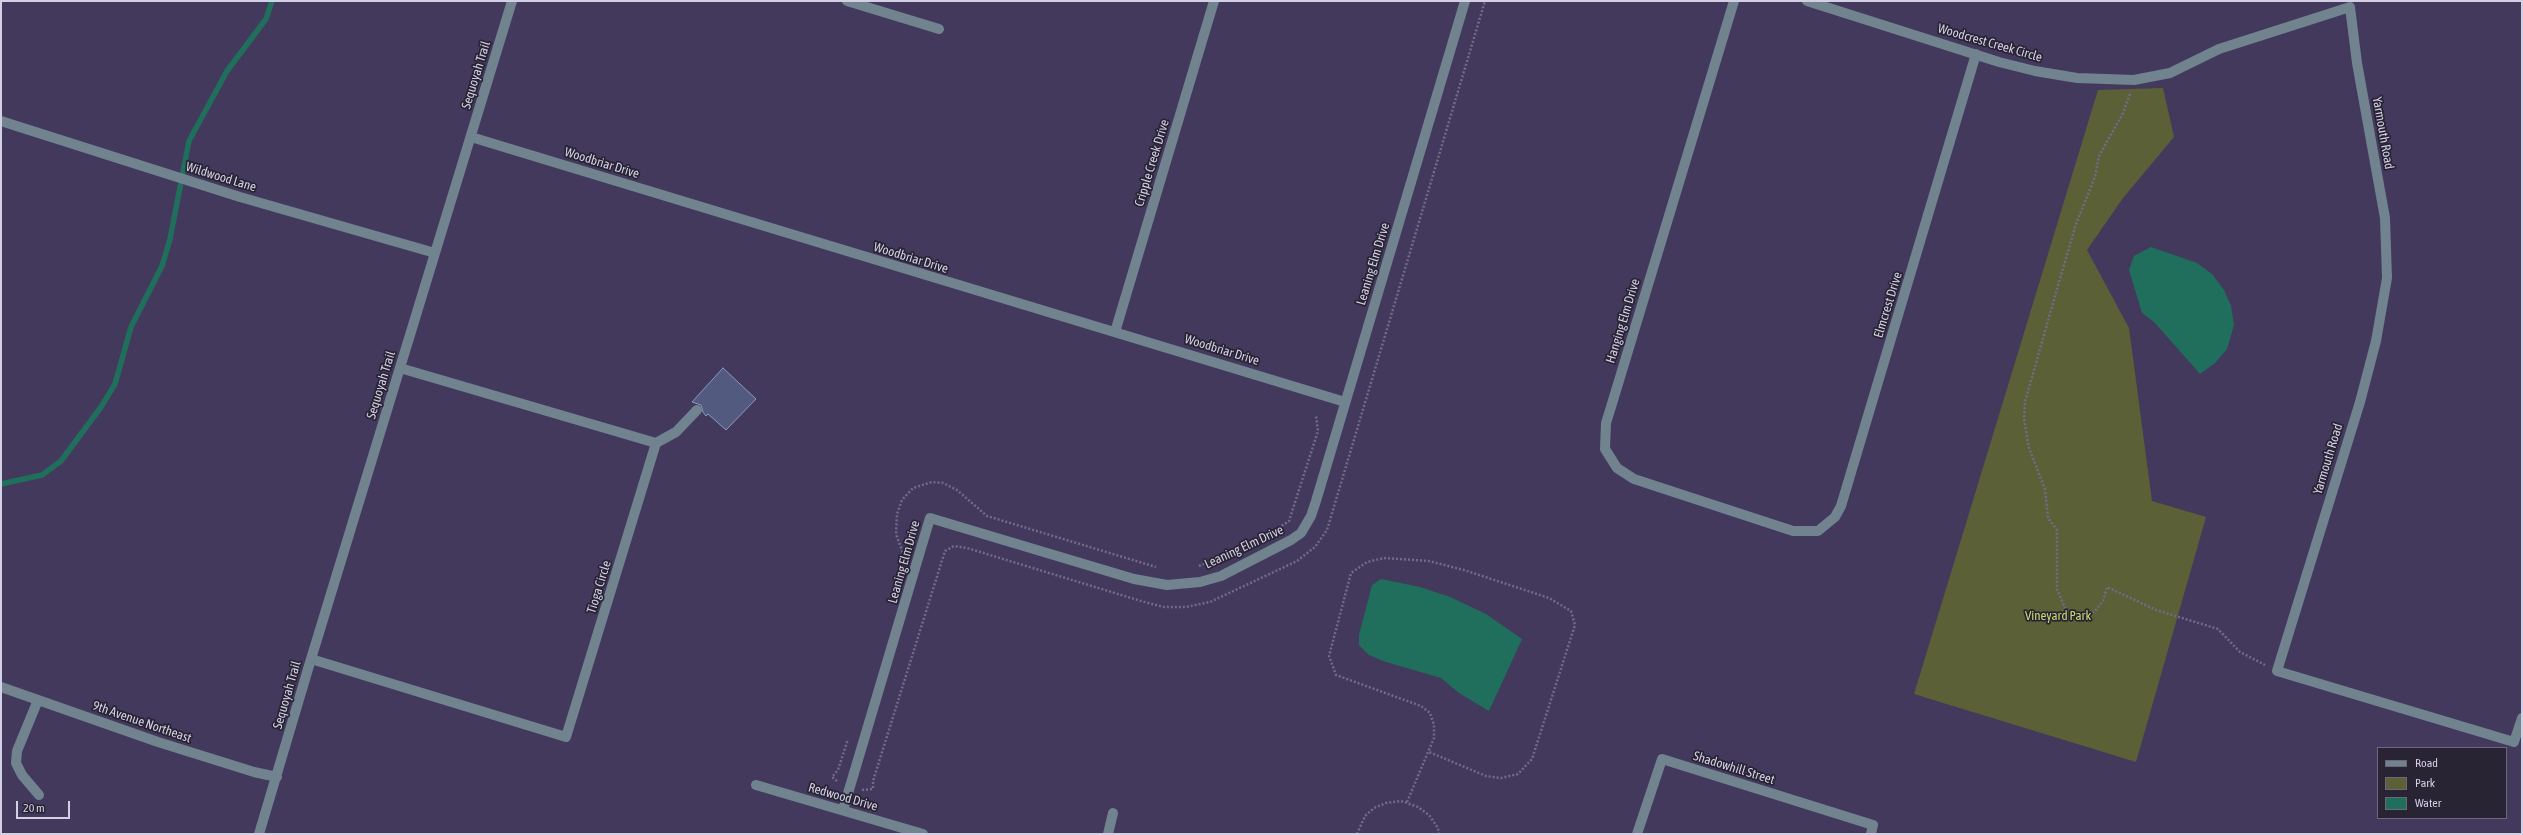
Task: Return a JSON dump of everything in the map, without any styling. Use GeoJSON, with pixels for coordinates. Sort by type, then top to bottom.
{"type":"FeatureCollection","features":[{"type":"Feature","properties":{"kind":"street","name":"Sequoyah Trail"},"geometry":{"type":"LineString","coordinates":[[259,834],[512,1]]}},
{"type":"Feature","properties":{"kind":"street"},"geometry":{"type":"LineString","coordinates":[[846,1],[939,29]]}},
{"type":"Feature","properties":{"kind":"street","name":"Cripple Creek Drive"},"geometry":{"type":"LineString","coordinates":[[1115,332],[1214,1]]}},
{"type":"Feature","properties":{"kind":"street","name":"Leaning Elm Drive"},"geometry":{"type":"LineString","coordinates":[[843,810],[930,518],[1154,584],[1183,584],[1200,582],[1221,576],[1291,540],[1300,533],[1311,516],[1465,1]]}},
{"type":"Feature","properties":{"kind":"street","name":"Hanging Elm Drive"},"geometry":{"type":"LineString","coordinates":[[1734,1],[1606,423],[1605,449],[1617,468],[1634,479],[1793,531]]}},
{"type":"Feature","properties":{"kind":"street","name":"Woodcrest Creek Circle"},"geometry":{"type":"LineString","coordinates":[[1807,1],[1976,54],[2036,71],[2077,78],[2134,80],[2170,73],[2219,49],[2350,8]]}},
{"type":"Feature","properties":{"kind":"street","name":"Yarmouth Road"},"geometry":{"type":"LineString","coordinates":[[2277,671],[2360,402],[2376,341],[2387,278],[2385,218],[2357,63],[2350,8]]}},
{"type":"Feature","properties":{"kind":"street","name":"Elmcrest Drive"},"geometry":{"type":"LineString","coordinates":[[1793,531],[1818,531],[1836,517],[1841,506],[1976,54]]}},
{"type":"Feature","properties":{"kind":"street","name":"Wildwood Lane"},"geometry":{"type":"LineString","coordinates":[[1,121],[185,180],[435,253]]}},
{"type":"Feature","properties":{"kind":"street","name":"Woodbriar Drive"},"geometry":{"type":"LineString","coordinates":[[471,136],[1020,305],[1115,332],[1345,402]]}},
{"type":"Feature","properties":{"kind":"street"},"geometry":{"type":"LineString","coordinates":[[400,368],[656,444],[676,432],[697,410]]}},
{"type":"Feature","properties":{"kind":"street","name":"Tioga Circle"},"geometry":{"type":"LineString","coordinates":[[311,659],[566,737],[656,444]]}},
{"type":"Feature","properties":{"kind":"street"},"geometry":{"type":"LineString","coordinates":[[2277,671],[2514,742],[2522,718]]}},
{"type":"Feature","properties":{"kind":"street","name":"9th Avenue Northeast"},"geometry":{"type":"LineString","coordinates":[[1,687],[158,742],[254,772],[277,777]]}},
{"type":"Feature","properties":{"kind":"street"},"geometry":{"type":"LineString","coordinates":[[38,700],[17,751],[16,764],[39,795]]}},
{"type":"Feature","properties":{"kind":"street","name":"Shadowhill Street"},"geometry":{"type":"LineString","coordinates":[[1637,834],[1662,759],[1872,829]]}},
{"type":"Feature","properties":{"kind":"street","name":"Redwood Drive"},"geometry":{"type":"LineString","coordinates":[[756,785],[923,834]]}},
{"type":"Feature","properties":{"kind":"street"},"geometry":{"type":"LineString","coordinates":[[1108,834],[1113,814]]}},
{"type":"Feature","properties":{"kind":"path"},"geometry":{"type":"LineString","coordinates":[[873,789],[873,781],[945,551],[954,546],[967,548],[1164,607],[1186,607],[1210,602],[1297,561],[1315,547],[1327,530],[1485,1]]}},
{"type":"Feature","properties":{"kind":"path"},"geometry":{"type":"LineString","coordinates":[[2134,80],[2123,113],[2099,156],[2095,177],[2076,224],[2025,402],[2024,419],[2029,448],[2045,489],[2048,518],[2057,530],[2057,589],[2065,608],[2073,616],[2085,616],[2095,610],[2103,601],[2108,587],[2156,610],[2218,630],[2240,652],[2277,671]]}},
{"type":"Feature","properties":{"kind":"path","name":"Leaning Elm Drive"},"geometry":{"type":"LineString","coordinates":[[1193,569],[1271,532],[1289,521],[1318,431],[1316,416]]}},
{"type":"Feature","properties":{"kind":"path","name":"Leaning Elm Drive"},"geometry":{"type":"LineString","coordinates":[[901,563],[904,556],[896,534],[897,514],[902,500],[913,488],[932,482],[943,483],[957,490],[987,516],[1160,568]]}},
{"type":"Feature","properties":{"kind":"path"},"geometry":{"type":"LineString","coordinates":[[1407,802],[1434,738],[1434,725],[1430,714],[1421,706],[1336,675],[1329,656],[1351,573],[1367,562],[1384,558],[1429,561],[1443,564],[1549,598],[1571,612],[1575,625],[1532,759],[1518,774],[1501,778],[1486,776],[1429,752]]}},
{"type":"Feature","properties":{"kind":"path"},"geometry":{"type":"LineString","coordinates":[[832,777],[838,770],[849,733]]}},
{"type":"Feature","properties":{"kind":"path"},"geometry":{"type":"LineString","coordinates":[[1358,834],[1365,816],[1374,808],[1386,803],[1407,802],[1429,814],[1438,828],[1439,834]]}},
{"type":"Feature","properties":{"kind":"green space","name":"Vineyard Park"},"geometry":{"type":"Polygon","coordinates":[[[2163,88],[2174,137],[2123,198],[2087,250],[2129,328],[2152,501],[2206,517],[2136,762],[1914,694],[2098,90],[2163,88]]]}},
{"type":"Feature","properties":{"kind":"water"},"geometry":{"type":"Polygon","coordinates":[[[2151,247],[2197,263],[2212,274],[2224,290],[2231,306],[2234,325],[2227,349],[2215,363],[2200,374],[2155,323],[2142,313],[2129,270],[2134,256],[2151,247]]]}},
{"type":"Feature","properties":{"kind":"water"},"geometry":{"type":"Polygon","coordinates":[[[1381,579],[1420,587],[1450,597],[1486,614],[1522,639],[1489,711],[1459,693],[1441,678],[1386,662],[1369,655],[1359,645],[1359,635],[1372,585],[1381,579]]]}},
{"type":"Feature","properties":{"kind":"building"},"geometry":{"type":"Polygon","coordinates":[[[723,368],[756,399],[726,430],[708,414],[706,416],[701,405],[692,402],[723,368]]]}},
{"type":"Feature","properties":{"kind":"waterway"},"geometry":{"type":"LineString","coordinates":[[1,484],[42,475],[61,461],[101,407],[115,384],[131,327],[162,266],[170,239],[189,141],[227,71],[266,19],[272,1]]}}]}
